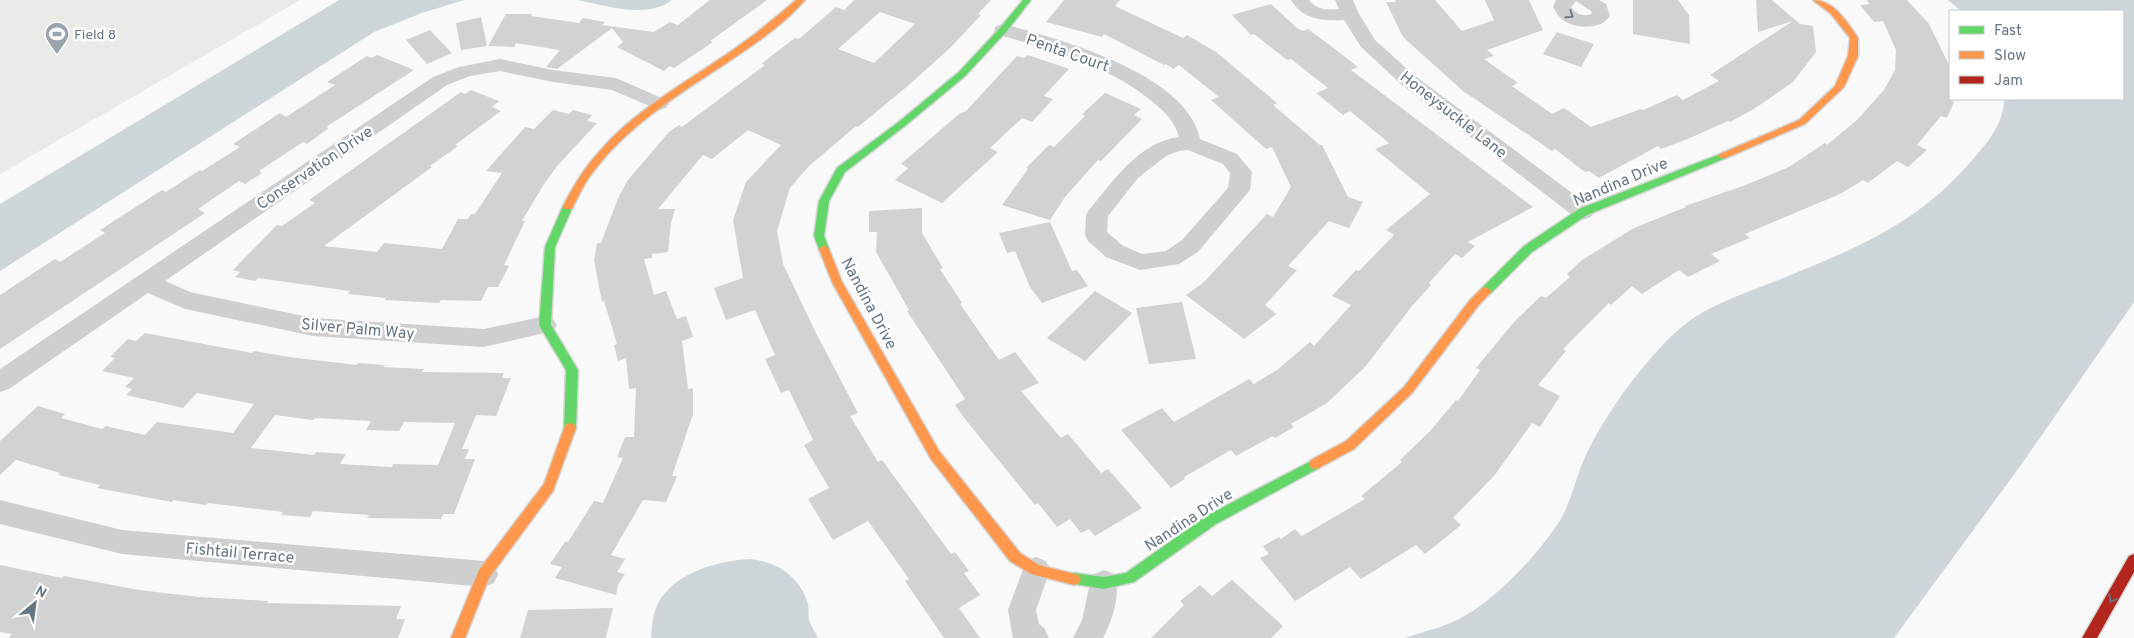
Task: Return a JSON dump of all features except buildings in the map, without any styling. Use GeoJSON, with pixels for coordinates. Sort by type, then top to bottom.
{"type":"FeatureCollection","features":[{"type":"Feature","properties":{"kind":"street"},"geometry":{"type":"LineString","coordinates":[[458,638],[484,574],[549,487],[571,424],[572,370],[545,325],[550,248],[577,185],[615,140],[659,104],[758,37],[801,0]]}},
{"type":"Feature","properties":{"kind":"street","name":"Nandina Drive"},"geometry":{"type":"LineString","coordinates":[[1027,0],[1003,30],[962,74],[903,123],[841,170],[824,201],[819,236],[837,282],[935,455],[1015,557],[1036,570],[1063,577],[1104,583],[1129,578],[1211,520],[1350,445],[1408,390],[1474,303],[1528,249],[1583,212],[1685,172],[1802,122],[1839,87],[1853,56],[1854,38],[1834,12],[1817,0]]}},
{"type":"Feature","properties":{"kind":"street"},"geometry":{"type":"LineString","coordinates":[[1300,0],[1303,7],[1314,13],[1347,7]]}},
{"type":"Feature","properties":{"kind":"street"},"geometry":{"type":"LineString","coordinates":[[1568,0],[1563,3],[1562,7],[1568,16],[1583,21],[1597,19],[1601,16],[1600,8],[1585,0]]}},
{"type":"Feature","properties":{"kind":"street","name":"Honeysuckle Lane"},"geometry":{"type":"LineString","coordinates":[[1347,7],[1368,43],[1408,80],[1583,212]]}},
{"type":"Feature","properties":{"kind":"street","name":"Penta Court"},"geometry":{"type":"LineString","coordinates":[[1003,30],[1079,53],[1109,65],[1143,84],[1175,111],[1190,131],[1190,143]]}},
{"type":"Feature","properties":{"kind":"street","name":"Conservation Drive"},"geometry":{"type":"LineString","coordinates":[[0,382],[440,81],[466,71],[500,65],[553,76],[616,84],[659,104]]}},
{"type":"Feature","properties":{"kind":"street"},"geometry":{"type":"LineString","coordinates":[[1190,143],[1230,159],[1241,172],[1239,190],[1190,246],[1171,258],[1140,262],[1114,251],[1096,235],[1097,215],[1138,167],[1159,151],[1176,144],[1190,143]]}},
{"type":"Feature","properties":{"kind":"street","name":"Silver Palm Way"},"geometry":{"type":"LineString","coordinates":[[146,282],[185,300],[313,327],[484,338],[545,325]]}},
{"type":"Feature","properties":{"kind":"street","name":"Fishtail Terrace"},"geometry":{"type":"LineString","coordinates":[[0,512],[122,542],[484,574]]}},
{"type":"Feature","properties":{"kind":"street"},"geometry":{"type":"LineString","coordinates":[[2089,638],[2134,560]]}},
{"type":"Feature","properties":{"kind":"street"},"geometry":{"type":"LineString","coordinates":[[1034,638],[1026,632],[1022,610],[1036,570]]}},
{"type":"Feature","properties":{"kind":"street"},"geometry":{"type":"LineString","coordinates":[[1088,638],[1096,622],[1104,583]]}},
{"type":"Feature","properties":{"kind":"shaded area"},"geometry":{"type":"Polygon","coordinates":[[[0,0],[300,0],[0,174],[0,0]]]}},
{"type":"Feature","properties":{"kind":"shaded area"},"geometry":{"type":"Polygon","coordinates":[[[339,0],[464,0],[422,13],[374,32],[0,271],[0,204],[339,0]]]}},
{"type":"Feature","properties":{"kind":"shaded area"},"geometry":{"type":"Polygon","coordinates":[[[578,0],[672,0],[662,6],[639,10],[613,8],[578,0]]]}},
{"type":"Feature","properties":{"kind":"shaded area"},"geometry":{"type":"Polygon","coordinates":[[[1948,0],[2134,0],[2134,302],[2021,465],[1894,638],[1405,638],[1451,623],[1471,612],[1498,591],[1537,552],[1562,517],[1586,455],[1618,400],[1646,363],[1677,331],[1692,319],[1722,302],[1859,246],[1907,218],[1930,201],[1980,152],[1998,123],[2004,100],[2124,100],[2124,10],[1960,10],[1948,0]]]}},
{"type":"Feature","properties":{"kind":"shaded area"},"geometry":{"type":"Polygon","coordinates":[[[750,559],[779,567],[794,579],[804,594],[808,604],[809,620],[818,638],[651,638],[655,611],[661,598],[681,579],[708,567],[750,559]]]}},
{"type":"Feature","properties":{"kind":"traffic: fast"},"geometry":{"type":"LineString","coordinates":[[824,249],[819,236],[824,201],[841,170],[903,123],[962,74],[1003,30],[1027,0]]}},
{"type":"Feature","properties":{"kind":"traffic: fast"},"geometry":{"type":"LineString","coordinates":[[1486,291],[1528,249],[1583,212],[1723,156]]}},
{"type":"Feature","properties":{"kind":"traffic: fast"},"geometry":{"type":"LineString","coordinates":[[568,206],[550,247],[545,325],[572,370],[570,428]]}},
{"type":"Feature","properties":{"kind":"traffic: fast"},"geometry":{"type":"LineString","coordinates":[[1074,579],[1104,583],[1129,578],[1211,520],[1315,464]]}},
{"type":"Feature","properties":{"kind":"traffic: slow"},"geometry":{"type":"LineString","coordinates":[[568,206],[583,178],[603,153],[626,131],[651,110],[763,33],[801,0]]}},
{"type":"Feature","properties":{"kind":"traffic: slow"},"geometry":{"type":"LineString","coordinates":[[1723,156],[1802,122],[1839,87],[1853,56],[1854,38],[1834,12],[1817,0]]}},
{"type":"Feature","properties":{"kind":"traffic: slow"},"geometry":{"type":"LineString","coordinates":[[824,249],[837,282],[935,455],[1015,557],[1036,570],[1074,579]]}},
{"type":"Feature","properties":{"kind":"traffic: slow"},"geometry":{"type":"LineString","coordinates":[[1315,464],[1350,445],[1408,390],[1474,303],[1486,291]]}},
{"type":"Feature","properties":{"kind":"traffic: slow"},"geometry":{"type":"LineString","coordinates":[[458,638],[484,574],[549,487],[570,428]]}},
{"type":"Feature","properties":{"kind":"traffic: jam"},"geometry":{"type":"LineString","coordinates":[[2089,638],[2134,560]]}},
{"type":"Feature","properties":{"kind":"place","name":"Field 8"},"geometry":{"type":"Point","coordinates":[57,55]}}]}
